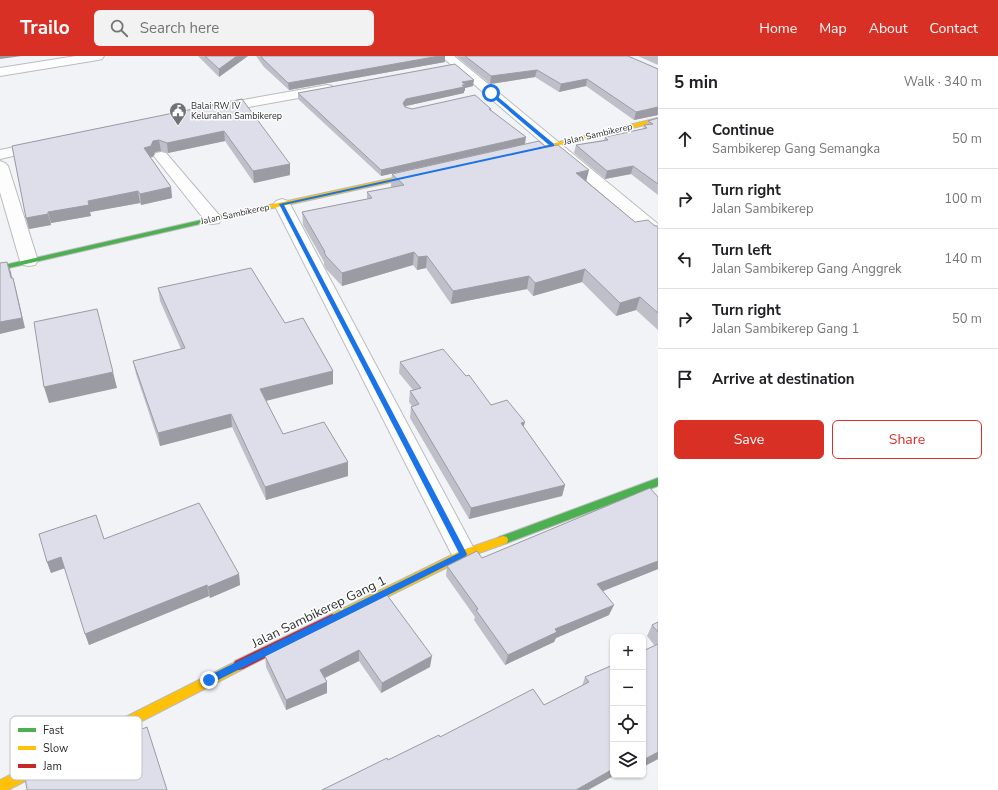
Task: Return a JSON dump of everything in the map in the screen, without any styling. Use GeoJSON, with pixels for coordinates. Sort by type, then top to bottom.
{"type":"FeatureCollection","features":[{"type":"Feature","properties":{"kind":"street"},"geometry":{"type":"LineString","coordinates":[[0,72],[98,56]]}},
{"type":"Feature","properties":{"kind":"street"},"geometry":{"type":"LineString","coordinates":[[453,61],[658,233]]}},
{"type":"Feature","properties":{"kind":"street"},"geometry":{"type":"LineString","coordinates":[[203,112],[342,86]]}},
{"type":"Feature","properties":{"kind":"street"},"geometry":{"type":"LineString","coordinates":[[476,96],[491,93]]}},
{"type":"Feature","properties":{"kind":"street","name":"Jalan Sambikerep"},"geometry":{"type":"LineString","coordinates":[[506,155],[658,120]]}},
{"type":"Feature","properties":{"kind":"street"},"geometry":{"type":"LineString","coordinates":[[0,155],[54,142]]}},
{"type":"Feature","properties":{"kind":"street"},"geometry":{"type":"LineString","coordinates":[[161,156],[213,219]]}},
{"type":"Feature","properties":{"kind":"street"},"geometry":{"type":"LineString","coordinates":[[0,166],[29,261]]}},
{"type":"Feature","properties":{"kind":"street","name":"Jalan Sambikerep"},"geometry":{"type":"LineString","coordinates":[[0,268],[428,172]]}},
{"type":"Feature","properties":{"kind":"street"},"geometry":{"type":"LineString","coordinates":[[282,204],[464,554]]}},
{"type":"Feature","properties":{"kind":"street","name":"Jalan Sambikerep Gang 1"},"geometry":{"type":"LineString","coordinates":[[139,716],[464,554],[658,482]]}},
{"type":"Feature","properties":{"kind":"street","name":"Jalan Sambikerep Gang 1"},"geometry":{"type":"LineString","coordinates":[[0,787],[14,780]]}},
{"type":"Feature","properties":{"kind":"building"},"geometry":{"type":"Polygon","coordinates":[[[205,56],[237,56],[219,69],[205,56]]]}},
{"type":"Feature","properties":{"kind":"building"},"geometry":{"type":"Polygon","coordinates":[[[261,56],[439,56],[288,83],[261,56]]]}},
{"type":"Feature","properties":{"kind":"building"},"geometry":{"type":"Polygon","coordinates":[[[465,56],[628,56],[658,69],[658,107],[636,112],[587,79],[561,84],[537,70],[491,76],[465,56]]]}},
{"type":"Feature","properties":{"kind":"building"},"geometry":{"type":"Polygon","coordinates":[[[455,64],[474,80],[462,82],[466,85],[462,85],[464,87],[406,99],[403,103],[405,107],[412,109],[475,95],[491,109],[489,109],[526,137],[381,170],[298,93],[455,64]]]}},
{"type":"Feature","properties":{"kind":"building"},"geometry":{"type":"Polygon","coordinates":[[[242,99],[290,164],[253,171],[224,131],[167,143],[159,140],[153,141],[151,146],[144,148],[171,187],[140,194],[138,191],[88,201],[89,205],[48,212],[48,214],[26,218],[12,146],[242,99]]]}},
{"type":"Feature","properties":{"kind":"building"},"geometry":{"type":"Polygon","coordinates":[[[658,118],[658,184],[633,166],[607,171],[576,145],[608,140],[605,137],[647,128],[644,125],[653,124],[648,121],[658,118]]]}},
{"type":"Feature","properties":{"kind":"building"},"geometry":{"type":"Polygon","coordinates":[[[539,141],[546,147],[558,145],[589,170],[576,173],[635,222],[648,220],[655,226],[658,226],[658,313],[640,297],[620,303],[585,269],[535,283],[529,276],[453,291],[427,256],[418,257],[414,252],[342,273],[326,256],[302,212],[372,198],[367,192],[404,185],[392,174],[539,141]]]}},
{"type":"Feature","properties":{"kind":"building"},"geometry":{"type":"Polygon","coordinates":[[[7,262],[11,278],[13,278],[22,318],[0,322],[0,263],[7,262]]]}},
{"type":"Feature","properties":{"kind":"building"},"geometry":{"type":"Polygon","coordinates":[[[251,268],[285,323],[303,318],[333,371],[260,389],[283,434],[324,422],[348,462],[265,487],[231,414],[158,433],[133,361],[185,348],[158,288],[251,268]]]}},
{"type":"Feature","properties":{"kind":"building"},"geometry":{"type":"Polygon","coordinates":[[[97,309],[113,372],[44,387],[34,322],[97,309]]]}},
{"type":"Feature","properties":{"kind":"building"},"geometry":{"type":"Polygon","coordinates":[[[443,349],[466,376],[469,375],[491,405],[507,400],[525,422],[521,423],[565,485],[471,508],[411,407],[419,404],[410,391],[421,388],[400,362],[443,349]]]}},
{"type":"Feature","properties":{"kind":"building"},"geometry":{"type":"Polygon","coordinates":[[[650,488],[658,497],[658,561],[597,584],[614,605],[555,629],[557,632],[508,655],[476,610],[478,609],[447,566],[477,551],[482,558],[650,488]]]}},
{"type":"Feature","properties":{"kind":"building"},"geometry":{"type":"Polygon","coordinates":[[[199,503],[239,574],[208,587],[207,585],[85,634],[61,557],[47,562],[39,534],[96,515],[104,539],[199,503]]]}},
{"type":"Feature","properties":{"kind":"building"},"geometry":{"type":"Polygon","coordinates":[[[387,595],[432,656],[382,683],[359,650],[320,670],[327,682],[286,700],[265,656],[387,595]]]}},
{"type":"Feature","properties":{"kind":"building"},"geometry":{"type":"Polygon","coordinates":[[[658,622],[658,632],[652,625],[658,622]]]}},
{"type":"Feature","properties":{"kind":"building"},"geometry":{"type":"Polygon","coordinates":[[[658,644],[658,752],[646,758],[646,670],[646,650],[658,644]]]}},
{"type":"Feature","properties":{"kind":"building"},"geometry":{"type":"Polygon","coordinates":[[[610,666],[610,771],[576,790],[322,790],[387,758],[388,760],[439,735],[440,737],[533,689],[544,705],[589,682],[585,677],[610,666]]]}},
{"type":"Feature","properties":{"kind":"building"},"geometry":{"type":"Polygon","coordinates":[[[147,727],[167,790],[27,790],[25,780],[142,780],[142,729],[147,727]]]}},
{"type":"Feature","properties":{"kind":"traffic: fast"},"geometry":{"type":"LineString","coordinates":[[0,268],[241,213]]}},
{"type":"Feature","properties":{"kind":"traffic: fast"},"geometry":{"type":"LineString","coordinates":[[503,540],[658,482]]}},
{"type":"Feature","properties":{"kind":"traffic: slow"},"geometry":{"type":"LineString","coordinates":[[517,153],[658,120]]}},
{"type":"Feature","properties":{"kind":"traffic: slow"},"geometry":{"type":"LineString","coordinates":[[241,213],[421,174]]}},
{"type":"Feature","properties":{"kind":"traffic: slow"},"geometry":{"type":"LineString","coordinates":[[332,619],[464,554],[503,540]]}},
{"type":"Feature","properties":{"kind":"traffic: slow"},"geometry":{"type":"LineString","coordinates":[[139,716],[239,665]]}},
{"type":"Feature","properties":{"kind":"traffic: slow"},"geometry":{"type":"LineString","coordinates":[[0,787],[14,780]]}},
{"type":"Feature","properties":{"kind":"traffic: jam"},"geometry":{"type":"LineString","coordinates":[[239,665],[332,619]]}},
{"type":"Feature","properties":{"kind":"place","name":"Balai RW IV Kelurahan Sambikerep"},"geometry":{"type":"Point","coordinates":[178,126]}},
{"type":"Feature","properties":{"kind":"route"},"geometry":{"type":"LineString","coordinates":[[209,680],[305,634],[464,554],[282,204],[552,145],[491,93]]}}]}
